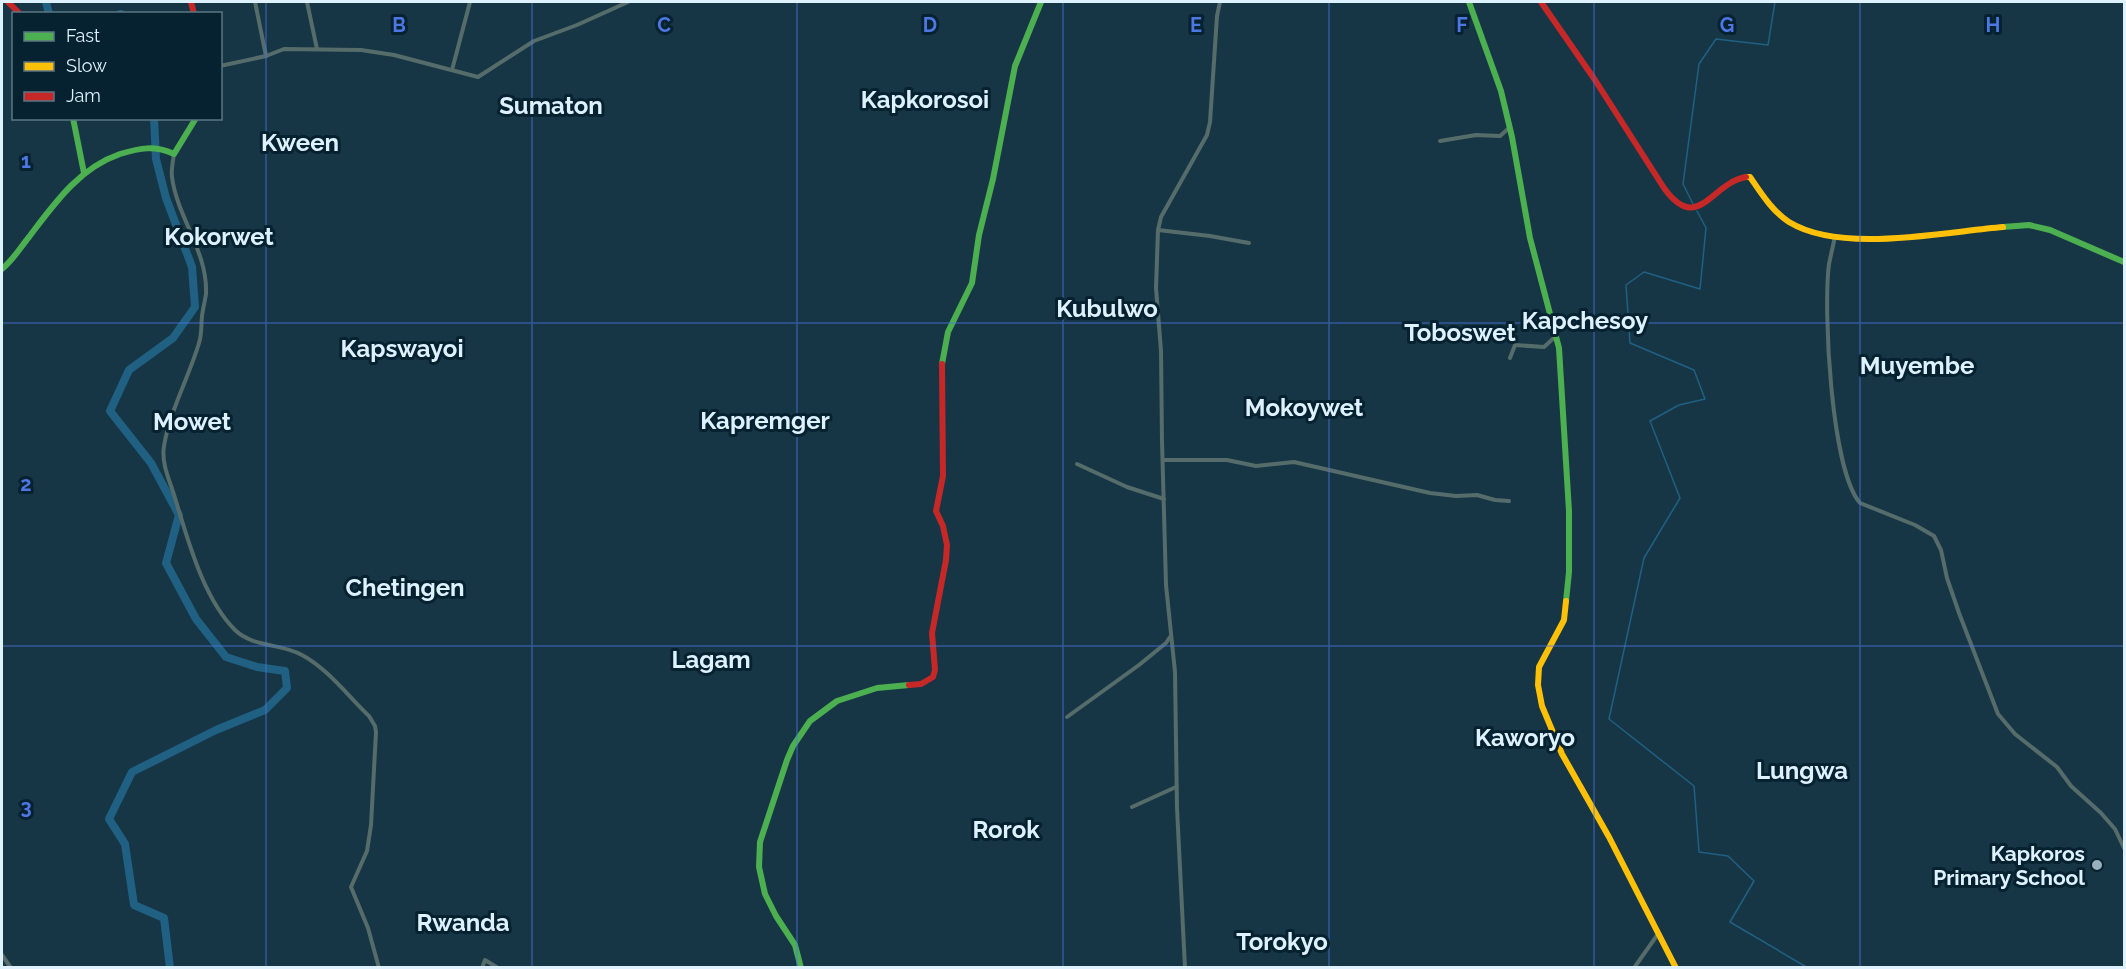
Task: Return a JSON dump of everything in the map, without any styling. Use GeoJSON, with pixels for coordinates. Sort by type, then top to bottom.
{"type":"FeatureCollection","features":[{"type":"Feature","properties":{"kind":"street"},"geometry":{"type":"LineString","coordinates":[[255,2],[266,56]]}},
{"type":"Feature","properties":{"kind":"street"},"geometry":{"type":"LineString","coordinates":[[307,2],[317,49]]}},
{"type":"Feature","properties":{"kind":"street"},"geometry":{"type":"LineString","coordinates":[[452,70],[470,2]]}},
{"type":"Feature","properties":{"kind":"street"},"geometry":{"type":"LineString","coordinates":[[222,66],[266,56],[284,49],[361,50],[380,52],[472,76],[483,75],[534,41],[628,2]]}},
{"type":"Feature","properties":{"kind":"street"},"geometry":{"type":"LineString","coordinates":[[801,968],[795,945],[765,894],[759,867],[760,842],[793,746],[810,721],[837,701],[884,687],[921,684],[933,677],[935,670],[932,633],[947,544],[943,526],[936,511],[943,476],[941,386],[944,348],[948,332],[972,283],[979,234],[993,179],[1015,66],[1041,2]]}},
{"type":"Feature","properties":{"kind":"street"},"geometry":{"type":"LineString","coordinates":[[1185,968],[1176,787],[1175,672],[1166,585],[1161,351],[1156,288],[1158,230],[1168,203],[1207,135],[1220,2]]}},
{"type":"Feature","properties":{"kind":"street"},"geometry":{"type":"LineString","coordinates":[[1469,2],[1501,91],[1530,238],[1544,298],[1557,336],[1561,370],[1569,511],[1569,572],[1564,620],[1539,667],[1538,689],[1549,721],[1571,770],[1676,968]]}},
{"type":"Feature","properties":{"kind":"street"},"geometry":{"type":"LineString","coordinates":[[1541,2],[1674,202],[1688,208],[1701,206],[1737,178],[1745,176],[1750,177],[1765,200],[1786,219],[1808,230],[1835,236],[1885,239],[2029,225],[2050,230],[2124,262]]}},
{"type":"Feature","properties":{"kind":"street"},"geometry":{"type":"LineString","coordinates":[[73,120],[84,173]]}},
{"type":"Feature","properties":{"kind":"street"},"geometry":{"type":"LineString","coordinates":[[195,120],[174,154],[171,175],[180,210],[198,250],[204,272],[206,293],[201,339],[168,424],[163,456],[165,469],[205,582],[222,613],[244,636],[265,645],[291,650],[311,660],[369,716],[375,726],[369,842],[351,887],[368,928],[379,968]]}},
{"type":"Feature","properties":{"kind":"street"},"geometry":{"type":"LineString","coordinates":[[1440,141],[1476,135],[1500,136],[1509,127]]}},
{"type":"Feature","properties":{"kind":"street"},"geometry":{"type":"LineString","coordinates":[[2,270],[84,173],[101,161],[129,150],[151,146],[174,154]]}},
{"type":"Feature","properties":{"kind":"street"},"geometry":{"type":"LineString","coordinates":[[1158,230],[1249,243]]}},
{"type":"Feature","properties":{"kind":"street"},"geometry":{"type":"LineString","coordinates":[[1835,236],[1829,265],[1828,287],[1833,414],[1842,458],[1854,497],[1860,503],[1915,525],[1934,536],[1941,550],[1947,578],[1959,613],[1998,714],[2014,734],[2057,766],[2072,786],[2101,813],[2115,830],[2124,848]]}},
{"type":"Feature","properties":{"kind":"street"},"geometry":{"type":"LineString","coordinates":[[1510,357],[1515,345],[1544,347],[1557,336]]}},
{"type":"Feature","properties":{"kind":"street"},"geometry":{"type":"LineString","coordinates":[[1162,460],[1227,460],[1256,466],[1294,462],[1430,493],[1456,496],[1477,495],[1509,501]]}},
{"type":"Feature","properties":{"kind":"street"},"geometry":{"type":"LineString","coordinates":[[1077,464],[1127,487],[1164,498]]}},
{"type":"Feature","properties":{"kind":"street"},"geometry":{"type":"LineString","coordinates":[[1067,717],[1139,665],[1166,643],[1171,636]]}},
{"type":"Feature","properties":{"kind":"street"},"geometry":{"type":"LineString","coordinates":[[1132,807],[1176,787]]}},
{"type":"Feature","properties":{"kind":"street"},"geometry":{"type":"LineString","coordinates":[[1634,968],[1658,933]]}},
{"type":"Feature","properties":{"kind":"street"},"geometry":{"type":"LineString","coordinates":[[2,955],[11,968]]}},
{"type":"Feature","properties":{"kind":"street"},"geometry":{"type":"LineString","coordinates":[[482,968],[485,960],[498,968]]}},
{"type":"Feature","properties":{"kind":"waterway"},"geometry":{"type":"LineString","coordinates":[[46,2],[48,12]]}},
{"type":"Feature","properties":{"kind":"waterway"},"geometry":{"type":"LineString","coordinates":[[1693,204],[1683,184],[1699,64],[1716,39],[1768,45],[1775,2]]}},
{"type":"Feature","properties":{"kind":"waterway"},"geometry":{"type":"LineString","coordinates":[[154,120],[156,159],[166,198],[192,267],[195,307],[173,338],[129,370],[110,411],[151,463],[179,515],[166,563],[196,619],[226,657],[257,667],[285,671],[287,688],[265,710],[216,730],[132,772],[109,819],[125,844],[134,905],[164,918],[170,968]]}},
{"type":"Feature","properties":{"kind":"waterway"},"geometry":{"type":"LineString","coordinates":[[1697,211],[1706,228],[1700,289],[1644,272],[1626,285],[1630,343],[1694,370],[1705,399],[1679,405],[1650,421],[1680,498],[1644,558],[1609,719],[1694,786],[1699,852],[1728,856],[1754,881],[1730,922],[1808,968]]}},
{"type":"Feature","properties":{"kind":"waterway"},"geometry":{"type":"LineString","coordinates":[[169,947],[170,968]]}},
{"type":"Feature","properties":{"kind":"traffic: fast"},"geometry":{"type":"LineString","coordinates":[[942,364],[948,332],[972,283],[979,235],[993,179],[1015,66],[1041,2]]}},
{"type":"Feature","properties":{"kind":"traffic: fast"},"geometry":{"type":"LineString","coordinates":[[1469,2],[1501,91],[1512,137],[1530,238],[1559,348],[1569,511],[1569,572],[1566,601]]}},
{"type":"Feature","properties":{"kind":"traffic: fast"},"geometry":{"type":"LineString","coordinates":[[73,120],[84,173]]}},
{"type":"Feature","properties":{"kind":"traffic: fast"},"geometry":{"type":"LineString","coordinates":[[2,269],[68,188],[92,168],[120,154],[141,149],[153,148],[174,154],[195,120]]}},
{"type":"Feature","properties":{"kind":"traffic: fast"},"geometry":{"type":"LineString","coordinates":[[2003,227],[2029,225],[2050,230],[2124,262]]}},
{"type":"Feature","properties":{"kind":"traffic: fast"},"geometry":{"type":"LineString","coordinates":[[801,968],[795,945],[765,894],[759,867],[760,842],[787,760],[793,746],[810,721],[837,701],[877,688],[909,685]]}},
{"type":"Feature","properties":{"kind":"traffic: slow"},"geometry":{"type":"LineString","coordinates":[[1746,177],[1750,177],[1783,218],[1811,232],[1836,237],[1893,238],[2003,227]]}},
{"type":"Feature","properties":{"kind":"traffic: slow"},"geometry":{"type":"LineString","coordinates":[[1566,601],[1564,620],[1539,667],[1538,685],[1542,706],[1562,754],[1609,837],[1676,968]]}},
{"type":"Feature","properties":{"kind":"traffic: jam"},"geometry":{"type":"LineString","coordinates":[[8,2],[18,12]]}},
{"type":"Feature","properties":{"kind":"traffic: jam"},"geometry":{"type":"LineString","coordinates":[[191,2],[194,12]]}},
{"type":"Feature","properties":{"kind":"traffic: jam"},"geometry":{"type":"LineString","coordinates":[[1541,2],[1595,80],[1664,188],[1676,201],[1686,207],[1696,207],[1734,181],[1746,177]]}},
{"type":"Feature","properties":{"kind":"traffic: jam"},"geometry":{"type":"LineString","coordinates":[[909,685],[921,684],[933,677],[935,670],[932,633],[947,545],[943,526],[936,511],[943,476],[942,364]]}},
{"type":"Feature","properties":{"kind":"place","name":"Kapkoros Primary School"},"geometry":{"type":"Point","coordinates":[2097,865]}},
{"type":"Feature","properties":{"kind":"district","name":"Kapkorosoi"},"geometry":{"type":"Point","coordinates":[925,99]}},
{"type":"Feature","properties":{"kind":"district","name":"Sumaton"},"geometry":{"type":"Point","coordinates":[551,105]}},
{"type":"Feature","properties":{"kind":"district","name":"Kween"},"geometry":{"type":"Point","coordinates":[300,142]}},
{"type":"Feature","properties":{"kind":"district","name":"Kokorwet"},"geometry":{"type":"Point","coordinates":[219,236]}},
{"type":"Feature","properties":{"kind":"district","name":"Kubulwo"},"geometry":{"type":"Point","coordinates":[1107,308]}},
{"type":"Feature","properties":{"kind":"district","name":"Kapchesoy"},"geometry":{"type":"Point","coordinates":[1585,320]}},
{"type":"Feature","properties":{"kind":"district","name":"Toboswet"},"geometry":{"type":"Point","coordinates":[1460,332]}},
{"type":"Feature","properties":{"kind":"district","name":"Kapswayoi"},"geometry":{"type":"Point","coordinates":[402,348]}},
{"type":"Feature","properties":{"kind":"district","name":"Muyembe"},"geometry":{"type":"Point","coordinates":[1917,365]}},
{"type":"Feature","properties":{"kind":"district","name":"Mokoywet"},"geometry":{"type":"Point","coordinates":[1304,407]}},
{"type":"Feature","properties":{"kind":"district","name":"Kapremger"},"geometry":{"type":"Point","coordinates":[765,420]}},
{"type":"Feature","properties":{"kind":"district","name":"Mowet"},"geometry":{"type":"Point","coordinates":[192,421]}},
{"type":"Feature","properties":{"kind":"district","name":"Chetingen"},"geometry":{"type":"Point","coordinates":[405,587]}},
{"type":"Feature","properties":{"kind":"district","name":"Lagam"},"geometry":{"type":"Point","coordinates":[711,659]}},
{"type":"Feature","properties":{"kind":"district","name":"Kaworyo"},"geometry":{"type":"Point","coordinates":[1525,737]}},
{"type":"Feature","properties":{"kind":"district","name":"Lungwa"},"geometry":{"type":"Point","coordinates":[1802,770]}},
{"type":"Feature","properties":{"kind":"district","name":"Rorok"},"geometry":{"type":"Point","coordinates":[1006,829]}},
{"type":"Feature","properties":{"kind":"district","name":"Rwanda"},"geometry":{"type":"Point","coordinates":[463,922]}},
{"type":"Feature","properties":{"kind":"district","name":"Torokyo"},"geometry":{"type":"Point","coordinates":[1282,941]}}]}
